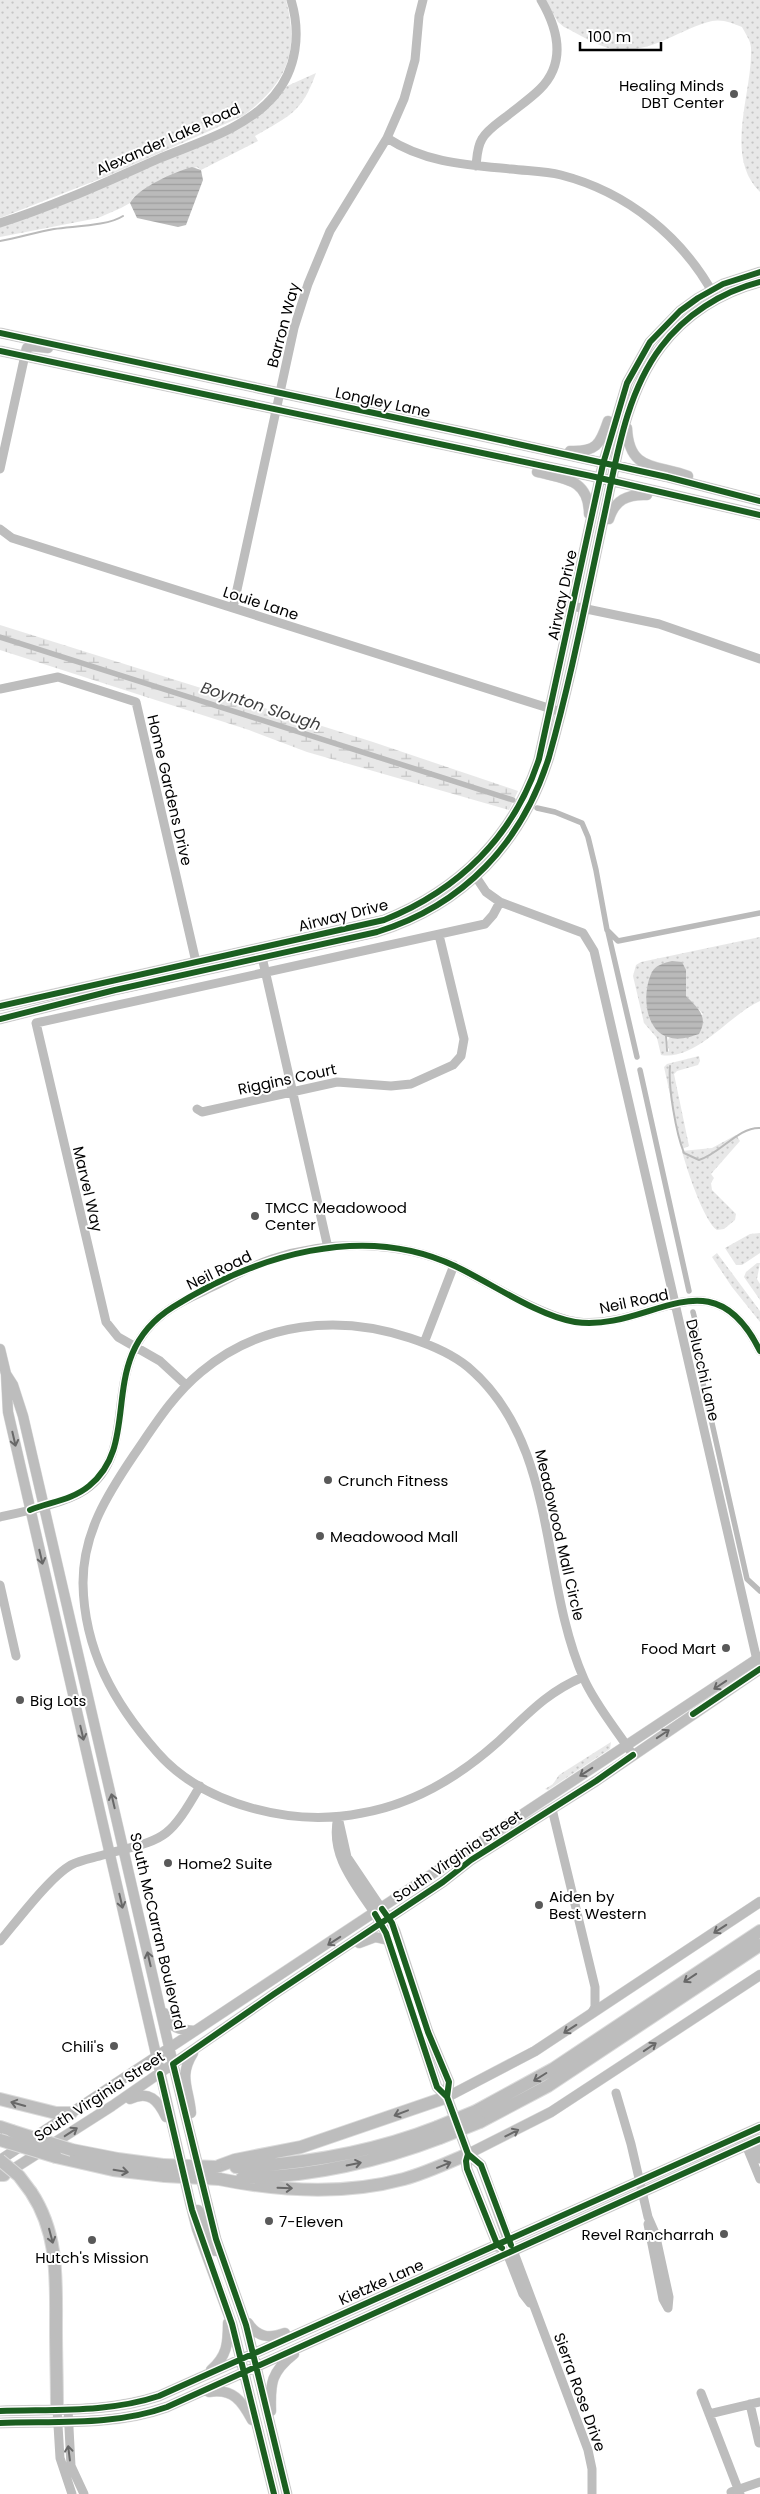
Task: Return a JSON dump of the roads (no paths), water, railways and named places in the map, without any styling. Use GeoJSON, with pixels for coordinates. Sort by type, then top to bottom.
{"type":"FeatureCollection","features":[{"type":"Feature","properties":{"kind":"highway"},"geometry":{"type":"LineString","coordinates":[[478,2116],[553,2069],[760,1932]]}},
{"type":"Feature","properties":{"kind":"highway"},"geometry":{"type":"LineString","coordinates":[[0,2140],[56,2157],[113,2170],[218,2173],[327,2158],[439,2133],[553,2082],[760,1945]]}},
{"type":"Feature","properties":{"kind":"highway"},"geometry":{"type":"LineString","coordinates":[[218,2173],[235,2160],[301,2147],[447,2097]]}},
{"type":"Feature","properties":{"kind":"highway"},"geometry":{"type":"LineString","coordinates":[[0,2099],[40,2110],[71,2114]]}},
{"type":"Feature","properties":{"kind":"highway"},"geometry":{"type":"LineString","coordinates":[[6,2129],[72,2150],[164,2171]]}},
{"type":"Feature","properties":{"kind":"highway"},"geometry":{"type":"LineString","coordinates":[[218,2173],[270,2187],[354,2187],[403,2179],[468,2154]]}},
{"type":"Feature","properties":{"kind":"highway"},"geometry":{"type":"LineString","coordinates":[[0,2160],[19,2176],[31,2192],[45,2217],[53,2243],[62,2415]]}},
{"type":"Feature","properties":{"kind":"main road"},"geometry":{"type":"LineString","coordinates":[[544,450],[582,451],[596,447],[602,438],[613,403],[627,383],[644,351],[660,330],[685,307],[760,272]]}},
{"type":"Feature","properties":{"kind":"main road"},"geometry":{"type":"LineString","coordinates":[[714,294],[760,282]]}},
{"type":"Feature","properties":{"kind":"main road","name":"Airway Drive"},"geometry":{"type":"LineString","coordinates":[[0,1019],[388,928],[443,902],[476,877],[506,844],[529,808],[544,775],[561,712],[613,474],[628,415],[639,385],[660,348],[714,294]]}},
{"type":"Feature","properties":{"kind":"main road","name":"Longley Lane"},"geometry":{"type":"LineString","coordinates":[[0,333],[29,337],[118,356],[544,450],[677,497],[760,515]]}},
{"type":"Feature","properties":{"kind":"main road"},"geometry":{"type":"LineString","coordinates":[[0,346],[20,347],[26,344],[29,337]]}},
{"type":"Feature","properties":{"kind":"main road"},"geometry":{"type":"LineString","coordinates":[[25,355],[27,348],[32,346],[89,356],[118,356]]}},
{"type":"Feature","properties":{"kind":"main road","name":"Longley Lane"},"geometry":{"type":"LineString","coordinates":[[0,351],[494,456],[714,489],[760,501]]}},
{"type":"Feature","properties":{"kind":"main road","name":"Airway Drive"},"geometry":{"type":"LineString","coordinates":[[0,1006],[384,920],[427,900],[465,873],[506,829],[523,799],[535,771],[602,471],[627,383]]}},
{"type":"Feature","properties":{"kind":"main road"},"geometry":{"type":"LineString","coordinates":[[628,415],[629,441],[633,452],[640,462],[682,474],[714,489]]}},
{"type":"Feature","properties":{"kind":"main road"},"geometry":{"type":"LineString","coordinates":[[494,456],[504,462],[568,480],[580,487],[588,503],[587,540]]}},
{"type":"Feature","properties":{"kind":"main road"},"geometry":{"type":"LineString","coordinates":[[590,581],[599,565],[611,512],[618,502],[630,495],[637,494],[677,497]]}},
{"type":"Feature","properties":{"kind":"main road"},"geometry":{"type":"LineString","coordinates":[[476,877],[477,869],[499,844],[506,829]]}},
{"type":"Feature","properties":{"kind":"main road"},"geometry":{"type":"LineString","coordinates":[[196,962],[216,962],[255,954],[262,957],[268,950],[305,942],[323,934]]}},
{"type":"Feature","properties":{"kind":"main road","name":"South McCarran Boulevard"},"geometry":{"type":"LineString","coordinates":[[0,1349],[6,1374],[8,1412],[192,2210],[229,2312],[274,2494]]}},
{"type":"Feature","properties":{"kind":"main road","name":"South McCarran Boulevard"},"geometry":{"type":"LineString","coordinates":[[6,1374],[17,1395],[169,2048],[213,2224],[244,2318],[286,2494]]}},
{"type":"Feature","properties":{"kind":"main road","name":"South Virginia Street"},"geometry":{"type":"LineString","coordinates":[[1,2176],[96,2117],[340,1951],[382,1916],[627,1746],[759,1664]]}},
{"type":"Feature","properties":{"kind":"main road","name":"South Virginia Street"},"geometry":{"type":"LineString","coordinates":[[0,2160],[195,2031],[382,1916],[443,1882],[471,1860],[633,1755],[759,1664]]}},
{"type":"Feature","properties":{"kind":"main road"},"geometry":{"type":"LineString","coordinates":[[447,2097],[512,2065],[760,1902]]}},
{"type":"Feature","properties":{"kind":"main road"},"geometry":{"type":"LineString","coordinates":[[382,1916],[388,1940],[437,2087],[447,2097],[468,2154],[481,2165],[508,2239],[510,2251]]}},
{"type":"Feature","properties":{"kind":"main road"},"geometry":{"type":"LineString","coordinates":[[382,1916],[449,2082],[447,2097]]}},
{"type":"Feature","properties":{"kind":"main road"},"geometry":{"type":"LineString","coordinates":[[340,1951],[375,1937],[388,1940]]}},
{"type":"Feature","properties":{"kind":"main road"},"geometry":{"type":"LineString","coordinates":[[510,2251],[497,2244],[467,2169],[466,2161],[468,2154],[511,2134],[558,2108],[760,1975]]}},
{"type":"Feature","properties":{"kind":"main road"},"geometry":{"type":"LineString","coordinates":[[158,2000],[173,2027],[195,2031]]}},
{"type":"Feature","properties":{"kind":"main road"},"geometry":{"type":"LineString","coordinates":[[190,2129],[190,2098],[184,2074],[187,2063],[196,2049]]}},
{"type":"Feature","properties":{"kind":"main road"},"geometry":{"type":"LineString","coordinates":[[96,2117],[136,2096],[148,2095],[157,2101],[162,2108],[176,2140]]}},
{"type":"Feature","properties":{"kind":"main road","name":"Kietzke Lane"},"geometry":{"type":"LineString","coordinates":[[0,2423],[139,2402],[241,2360],[252,2353],[312,2326],[760,2127]]}},
{"type":"Feature","properties":{"kind":"main road","name":"Kietzke Lane"},"geometry":{"type":"LineString","coordinates":[[0,2411],[129,2418],[181,2401],[754,2142]]}},
{"type":"Feature","properties":{"kind":"main road"},"geometry":{"type":"LineString","coordinates":[[192,2210],[198,2210],[213,2250],[223,2258]]}},
{"type":"Feature","properties":{"kind":"main road"},"geometry":{"type":"LineString","coordinates":[[203,2376],[226,2354],[229,2312]]}},
{"type":"Feature","properties":{"kind":"main road"},"geometry":{"type":"LineString","coordinates":[[244,2318],[257,2333],[270,2337],[312,2326]]}},
{"type":"Feature","properties":{"kind":"main road"},"geometry":{"type":"LineString","coordinates":[[275,2447],[270,2389],[274,2374],[283,2363],[305,2345]]}},
{"type":"Feature","properties":{"kind":"main road"},"geometry":{"type":"LineString","coordinates":[[181,2401],[204,2393],[228,2392],[241,2401],[259,2432]]}},
{"type":"Feature","properties":{"kind":"street","name":"Alexander Lake Road"},"geometry":{"type":"LineString","coordinates":[[0,223],[96,187],[221,132],[255,114],[265,106],[282,85],[292,62],[297,35],[291,0]]}},
{"type":"Feature","properties":{"kind":"street","name":"Barron Way"},"geometry":{"type":"LineString","coordinates":[[233,608],[301,304],[322,249],[346,202],[393,126],[410,82],[423,0]]}},
{"type":"Feature","properties":{"kind":"street"},"geometry":{"type":"LineString","coordinates":[[476,166],[480,142],[486,133],[541,88],[550,76],[558,51],[557,38],[556,30],[541,0]]}},
{"type":"Feature","properties":{"kind":"street"},"geometry":{"type":"LineString","coordinates":[[387,138],[428,158],[476,166],[560,175],[596,187],[618,198],[666,233],[690,258],[714,294]]}},
{"type":"Feature","properties":{"kind":"street"},"geometry":{"type":"LineString","coordinates":[[0,469],[25,355]]}},
{"type":"Feature","properties":{"kind":"street","name":"Louie Lane"},"geometry":{"type":"LineString","coordinates":[[0,529],[12,538],[561,712]]}},
{"type":"Feature","properties":{"kind":"street"},"geometry":{"type":"LineString","coordinates":[[572,606],[659,624],[760,659]]}},
{"type":"Feature","properties":{"kind":"street","name":"Home Gardens Drive"},"geometry":{"type":"LineString","coordinates":[[0,689],[58,677],[136,702],[196,962]]}},
{"type":"Feature","properties":{"kind":"street"},"geometry":{"type":"LineString","coordinates":[[265,973],[485,924],[500,902],[486,892],[476,877]]}},
{"type":"Feature","properties":{"kind":"street","name":"Delucchi Lane"},"geometry":{"type":"LineString","coordinates":[[500,902],[583,934],[594,951],[759,1664]]}},
{"type":"Feature","properties":{"kind":"street","name":"Riggins Court"},"geometry":{"type":"LineString","coordinates":[[197,1109],[202,1112],[347,1081],[391,1086],[411,1084],[430,1078],[458,1061],[463,1051],[464,1039],[439,934]]}},
{"type":"Feature","properties":{"kind":"street"},"geometry":{"type":"LineString","coordinates":[[262,957],[328,1248]]}},
{"type":"Feature","properties":{"kind":"street","name":"Marvel Way"},"geometry":{"type":"LineString","coordinates":[[186,1385],[160,1361],[118,1337],[106,1322],[36,1024],[265,973]]}},
{"type":"Feature","properties":{"kind":"street","name":"Neil Road"},"geometry":{"type":"LineString","coordinates":[[0,1517],[65,1499],[83,1491],[96,1480],[109,1462],[116,1441],[124,1376],[135,1346],[155,1320],[180,1303],[260,1264],[285,1256],[328,1248],[367,1246],[392,1248],[454,1265],[546,1313],[578,1322],[607,1320],[675,1304],[702,1300],[726,1308],[744,1323],[760,1351]]}},
{"type":"Feature","properties":{"kind":"street"},"geometry":{"type":"LineString","coordinates":[[424,1343],[454,1265]]}},
{"type":"Feature","properties":{"kind":"street","name":"Meadowood Mall Circle"},"geometry":{"type":"LineString","coordinates":[[583,1678],[548,1695],[481,1756],[441,1784],[395,1805],[365,1813],[338,1816],[297,1815],[264,1810],[227,1799],[200,1786],[173,1769],[139,1733],[116,1700],[103,1675],[86,1615],[83,1585],[88,1540],[105,1498],[166,1408],[186,1385],[212,1363],[240,1346],[290,1328],[322,1324],[355,1325],[390,1332],[424,1343],[450,1354],[471,1370],[506,1410],[519,1433],[530,1461],[566,1622],[583,1678],[633,1755]]}},
{"type":"Feature","properties":{"kind":"street","name":"Neil Road"},"geometry":{"type":"LineString","coordinates":[[0,1512],[30,1508]]}},
{"type":"Feature","properties":{"kind":"street"},"geometry":{"type":"LineString","coordinates":[[0,1585],[4,1621],[16,1656]]}},
{"type":"Feature","properties":{"kind":"street"},"geometry":{"type":"LineString","coordinates":[[0,1941],[65,1868],[80,1861],[158,1840],[172,1830],[182,1818],[200,1786]]}},
{"type":"Feature","properties":{"kind":"street"},"geometry":{"type":"LineString","coordinates":[[552,1808],[595,1987],[595,2007],[591,2014]]}},
{"type":"Feature","properties":{"kind":"street"},"geometry":{"type":"LineString","coordinates":[[338,1816],[347,1857],[382,1916]]}},
{"type":"Feature","properties":{"kind":"street"},"geometry":{"type":"LineString","coordinates":[[595,1987],[605,1996],[614,1996],[624,1992]]}},
{"type":"Feature","properties":{"kind":"street"},"geometry":{"type":"LineString","coordinates":[[616,2093],[648,2217],[655,2233],[669,2297],[668,2308],[663,2299],[649,2235],[648,2217]]}},
{"type":"Feature","properties":{"kind":"street"},"geometry":{"type":"LineString","coordinates":[[754,2142],[760,2159]]}},
{"type":"Feature","properties":{"kind":"street"},"geometry":{"type":"LineString","coordinates":[[754,2142],[760,2179]]}},
{"type":"Feature","properties":{"kind":"street","name":"Sierra Rose Drive"},"geometry":{"type":"LineString","coordinates":[[510,2251],[523,2294],[531,2303],[588,2450],[592,2469],[592,2494]]}},
{"type":"Feature","properties":{"kind":"street"},"geometry":{"type":"LineString","coordinates":[[701,2393],[736,2492],[760,2482]]}},
{"type":"Feature","properties":{"kind":"street"},"geometry":{"type":"LineString","coordinates":[[709,2414],[760,2402]]}},
{"type":"Feature","properties":{"kind":"street"},"geometry":{"type":"LineString","coordinates":[[750,2404],[759,2443]]}},
{"type":"Feature","properties":{"kind":"street"},"geometry":{"type":"LineString","coordinates":[[62,2415],[61,2466],[72,2494]]}},
{"type":"Feature","properties":{"kind":"street"},"geometry":{"type":"LineString","coordinates":[[62,2415],[71,2466],[84,2494]]}},
{"type":"Feature","properties":{"kind":"waterway"},"geometry":{"type":"LineString","coordinates":[[0,241],[54,229],[100,224],[123,216]]}},
{"type":"Feature","properties":{"kind":"waterway","name":"Boynton Slough"},"geometry":{"type":"LineString","coordinates":[[0,637],[513,800]]}},
{"type":"Feature","properties":{"kind":"waterway"},"geometry":{"type":"LineString","coordinates":[[537,808],[555,812],[582,823],[588,837],[596,870],[607,930],[618,941],[760,913]]}},
{"type":"Feature","properties":{"kind":"waterway"},"geometry":{"type":"LineString","coordinates":[[608,932],[637,1057]]}},
{"type":"Feature","properties":{"kind":"waterway"},"geometry":{"type":"LineString","coordinates":[[666,1036],[667,1051]]}},
{"type":"Feature","properties":{"kind":"waterway"},"geometry":{"type":"LineString","coordinates":[[670,1066],[673,1110],[684,1153],[699,1160],[707,1157],[744,1132],[760,1128]]}},
{"type":"Feature","properties":{"kind":"waterway"},"geometry":{"type":"LineString","coordinates":[[640,1070],[689,1291]]}},
{"type":"Feature","properties":{"kind":"waterway"},"geometry":{"type":"LineString","coordinates":[[693,1312],[696,1324],[696,1352],[747,1579],[760,1591]]}},
{"type":"Feature","properties":{"kind":"place","name":"Healing Minds DBT Center"},"geometry":{"type":"Point","coordinates":[734,94]}},
{"type":"Feature","properties":{"kind":"place","name":"TMCC Meadowood Center"},"geometry":{"type":"Point","coordinates":[255,1216]}},
{"type":"Feature","properties":{"kind":"place","name":"Crunch Fitness"},"geometry":{"type":"Point","coordinates":[328,1480]}},
{"type":"Feature","properties":{"kind":"place","name":"Meadowood Mall"},"geometry":{"type":"Point","coordinates":[320,1536]}},
{"type":"Feature","properties":{"kind":"place","name":"Food Mart"},"geometry":{"type":"Point","coordinates":[726,1648]}},
{"type":"Feature","properties":{"kind":"place","name":"Big Lots"},"geometry":{"type":"Point","coordinates":[20,1700]}},
{"type":"Feature","properties":{"kind":"place","name":"Home2 Suite"},"geometry":{"type":"Point","coordinates":[168,1863]}},
{"type":"Feature","properties":{"kind":"place","name":"Aiden by Best Western"},"geometry":{"type":"Point","coordinates":[539,1905]}},
{"type":"Feature","properties":{"kind":"place","name":"Chili's"},"geometry":{"type":"Point","coordinates":[114,2046]}},
{"type":"Feature","properties":{"kind":"place","name":"7-Eleven"},"geometry":{"type":"Point","coordinates":[269,2221]}},
{"type":"Feature","properties":{"kind":"place","name":"Revel Rancharrah"},"geometry":{"type":"Point","coordinates":[724,2234]}},
{"type":"Feature","properties":{"kind":"place","name":"Hutch's Mission"},"geometry":{"type":"Point","coordinates":[92,2240]}}]}
